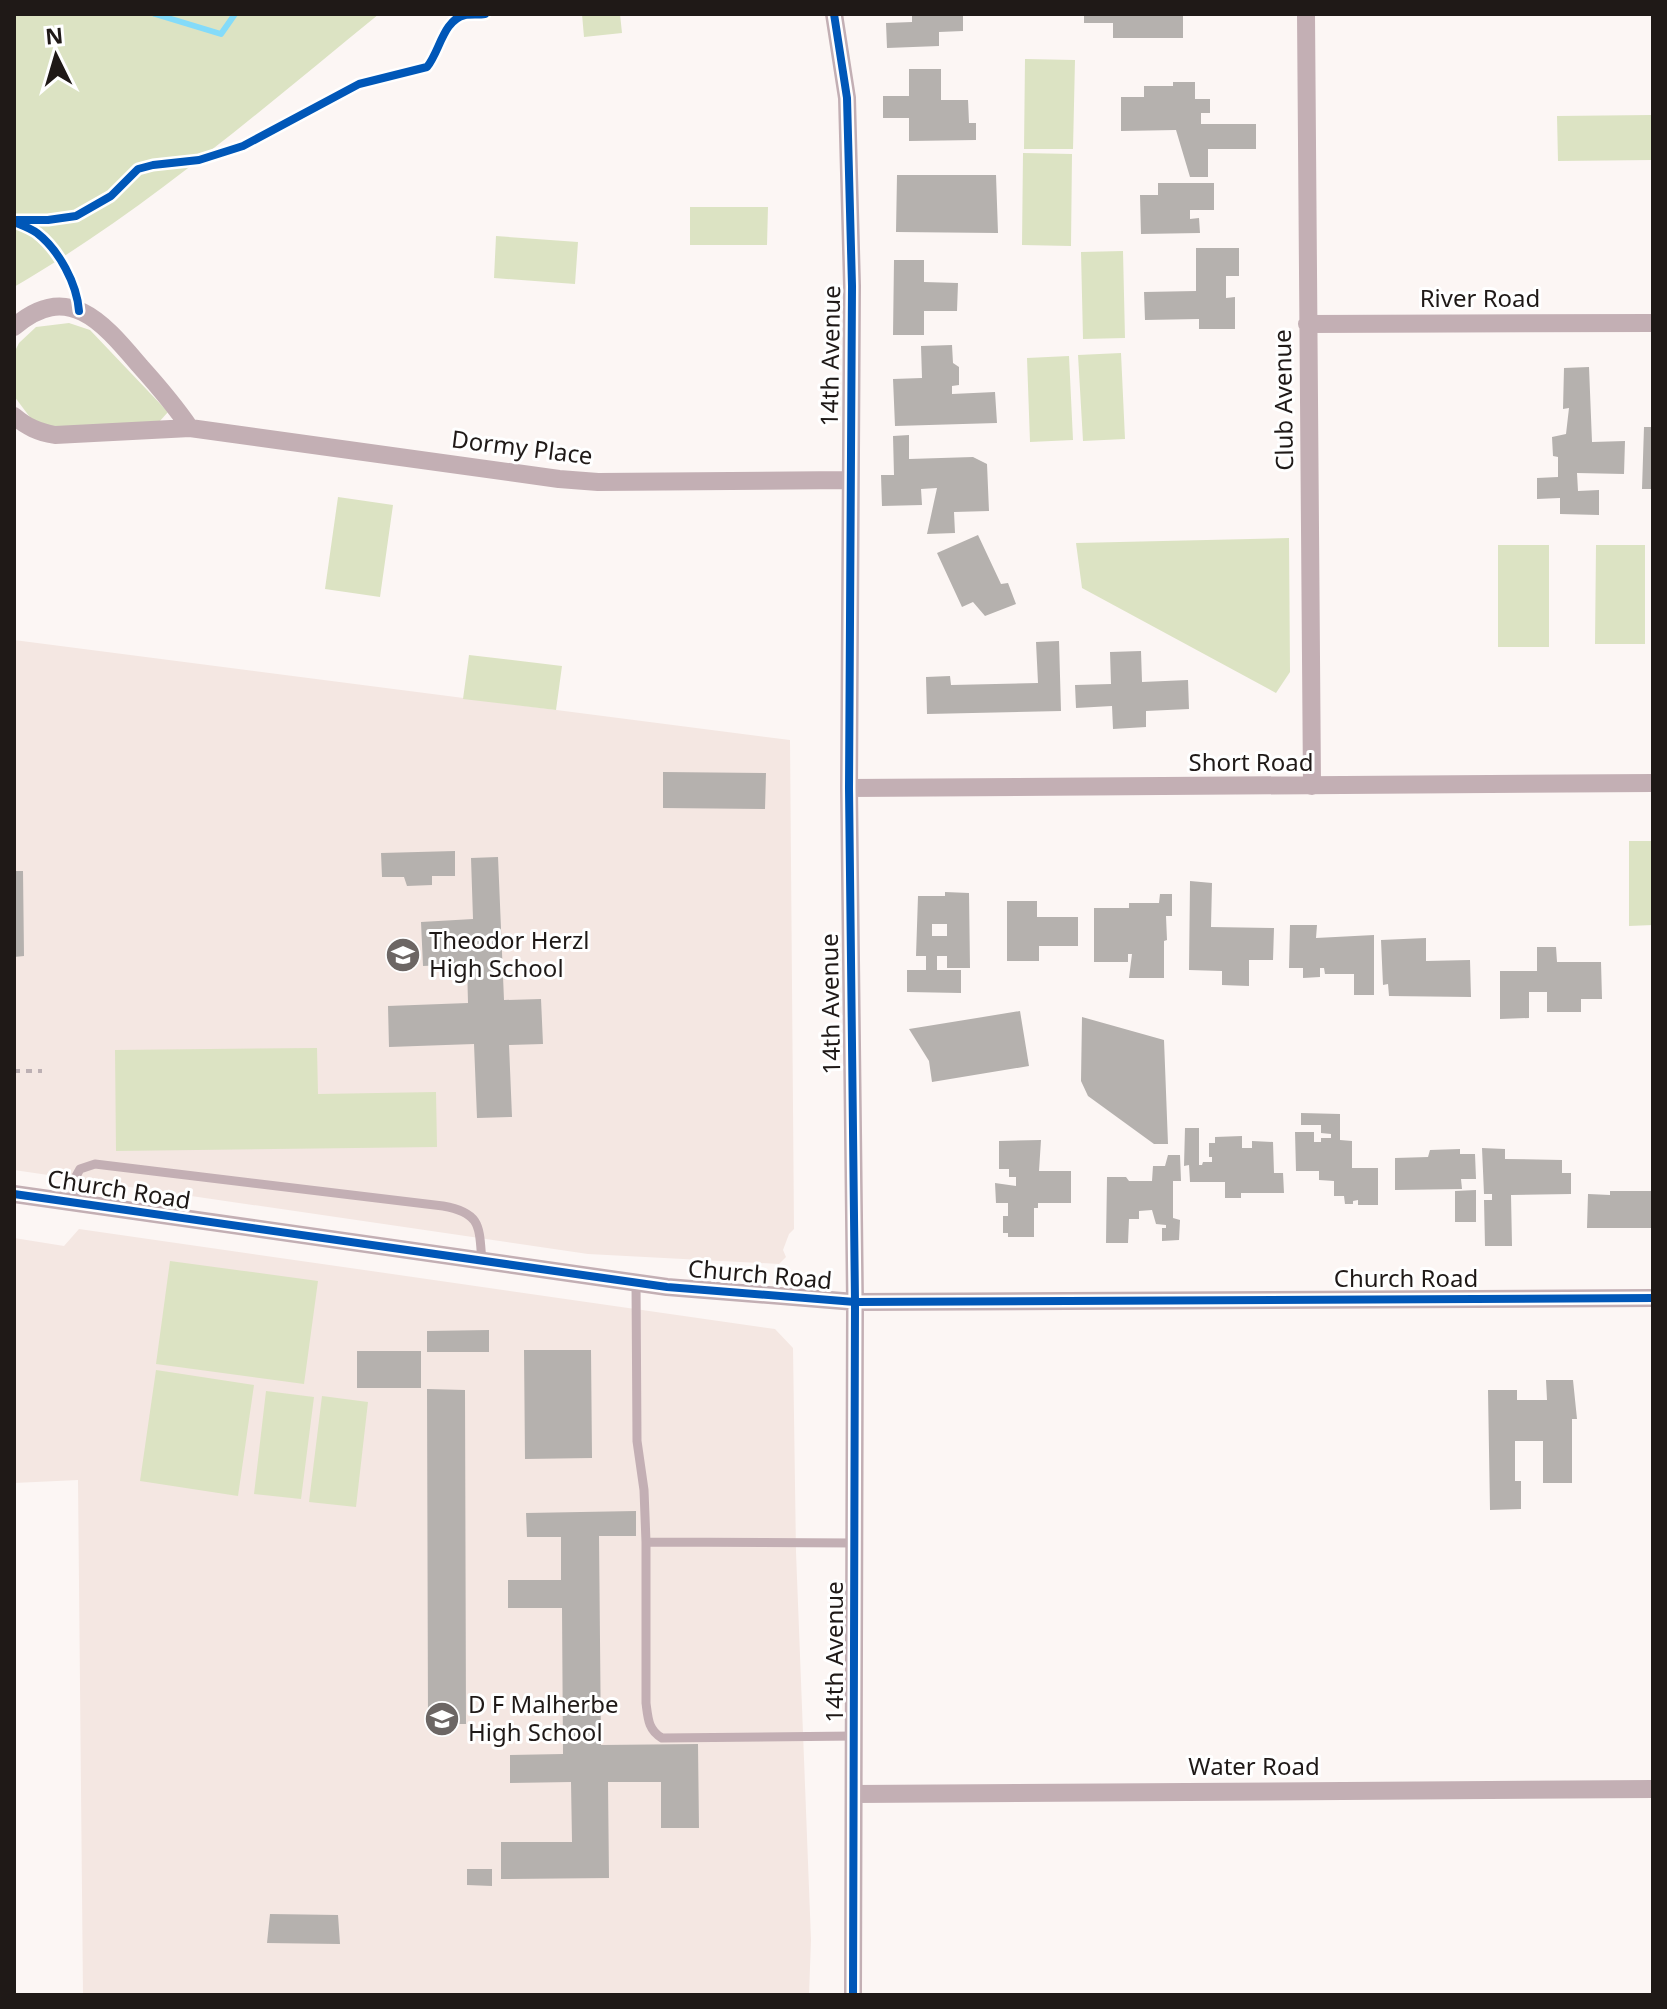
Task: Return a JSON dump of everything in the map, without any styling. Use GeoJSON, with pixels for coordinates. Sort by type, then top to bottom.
{"type":"FeatureCollection","features":[{"type":"Feature","properties":{"kind":"street","name":"14th Avenue"},"geometry":{"type":"LineString","coordinates":[[834,14],[847,98],[852,286],[849,788],[855,1302],[853,1995]]}},
{"type":"Feature","properties":{"kind":"street","name":"Club Avenue"},"geometry":{"type":"LineString","coordinates":[[1306,14],[1312,786]]}},
{"type":"Feature","properties":{"kind":"street"},"geometry":{"type":"LineString","coordinates":[[14,327],[41,310],[54,307],[84,312],[97,318],[190,428]]}},
{"type":"Feature","properties":{"kind":"street","name":"River Road"},"geometry":{"type":"LineString","coordinates":[[1307,324],[1653,323]]}},
{"type":"Feature","properties":{"kind":"street","name":"Dormy Place"},"geometry":{"type":"LineString","coordinates":[[14,416],[40,432],[55,435],[190,428],[559,479],[660,482],[849,480]]}},
{"type":"Feature","properties":{"kind":"street","name":"Short Road"},"geometry":{"type":"LineString","coordinates":[[849,788],[1653,783]]}},
{"type":"Feature","properties":{"kind":"street","name":"Church Road"},"geometry":{"type":"LineString","coordinates":[[14,1194],[636,1282],[725,1293],[855,1302],[1653,1298]]}},
{"type":"Feature","properties":{"kind":"street","name":"Water Road"},"geometry":{"type":"LineString","coordinates":[[855,1794],[1653,1789]]}},
{"type":"Feature","properties":{"kind":"lane"},"geometry":{"type":"LineString","coordinates":[[72,1203],[75,1178],[80,1169],[95,1164],[459,1209],[476,1222],[482,1262]]}},
{"type":"Feature","properties":{"kind":"lane"},"geometry":{"type":"LineString","coordinates":[[636,1282],[637,1441],[644,1490],[648,1723],[653,1733],[662,1738],[855,1736]]}},
{"type":"Feature","properties":{"kind":"lane"},"geometry":{"type":"LineString","coordinates":[[646,1542],[855,1543]]}},
{"type":"Feature","properties":{"kind":"path"},"geometry":{"type":"LineString","coordinates":[[14,1071],[42,1071]]}},
{"type":"Feature","properties":{"kind":"shaded area","name":"Theodor Herzl High School"},"geometry":{"type":"Polygon","coordinates":[[[14,640],[790,740],[794,1229],[783,1250],[786,1257],[779,1264],[588,1254],[14,1170],[14,640]]]}},
{"type":"Feature","properties":{"kind":"shaded area","name":"D F Malherbe High School"},"geometry":{"type":"Polygon","coordinates":[[[79,1229],[775,1329],[793,1348],[796,1552],[811,1940],[809,1995],[83,1995],[78,1480],[14,1483],[14,1238],[64,1246],[79,1229]]]}},
{"type":"Feature","properties":{"kind":"green space"},"geometry":{"type":"Polygon","coordinates":[[[14,14],[379,14],[156,192],[14,287],[14,14]]]}},
{"type":"Feature","properties":{"kind":"green space"},"geometry":{"type":"Polygon","coordinates":[[[582,14],[620,14],[622,33],[584,37],[582,14]]]}},
{"type":"Feature","properties":{"kind":"green space"},"geometry":{"type":"Polygon","coordinates":[[[1025,59],[1075,60],[1073,149],[1024,149],[1025,59]]]}},
{"type":"Feature","properties":{"kind":"green space"},"geometry":{"type":"Polygon","coordinates":[[[1651,115],[1652,160],[1558,161],[1557,116],[1651,115]]]}},
{"type":"Feature","properties":{"kind":"green space"},"geometry":{"type":"Polygon","coordinates":[[[1023,153],[1072,154],[1071,246],[1022,245],[1023,153]]]}},
{"type":"Feature","properties":{"kind":"green space"},"geometry":{"type":"Polygon","coordinates":[[[690,207],[768,207],[767,245],[690,245],[690,207]]]}},
{"type":"Feature","properties":{"kind":"green space"},"geometry":{"type":"Polygon","coordinates":[[[496,236],[578,242],[575,284],[494,278],[496,236]]]}},
{"type":"Feature","properties":{"kind":"green space"},"geometry":{"type":"Polygon","coordinates":[[[1123,251],[1125,338],[1083,339],[1081,252],[1123,251]]]}},
{"type":"Feature","properties":{"kind":"green space"},"geometry":{"type":"Polygon","coordinates":[[[69,323],[90,330],[168,412],[159,422],[59,429],[32,420],[14,396],[14,353],[19,343],[36,327],[69,323]]]}},
{"type":"Feature","properties":{"kind":"green space"},"geometry":{"type":"Polygon","coordinates":[[[1121,353],[1125,439],[1083,441],[1078,355],[1121,353]]]}},
{"type":"Feature","properties":{"kind":"green space"},"geometry":{"type":"Polygon","coordinates":[[[1069,356],[1073,440],[1030,442],[1027,358],[1069,356]]]}},
{"type":"Feature","properties":{"kind":"green space"},"geometry":{"type":"Polygon","coordinates":[[[338,497],[393,505],[380,597],[325,589],[338,497]]]}},
{"type":"Feature","properties":{"kind":"green space"},"geometry":{"type":"Polygon","coordinates":[[[1289,538],[1290,672],[1276,693],[1082,588],[1076,543],[1289,538]]]}},
{"type":"Feature","properties":{"kind":"green space"},"geometry":{"type":"Polygon","coordinates":[[[1498,545],[1549,545],[1549,647],[1498,647],[1498,545]]]}},
{"type":"Feature","properties":{"kind":"green space"},"geometry":{"type":"Polygon","coordinates":[[[1596,545],[1645,545],[1645,644],[1595,644],[1596,545]]]}},
{"type":"Feature","properties":{"kind":"green space"},"geometry":{"type":"Polygon","coordinates":[[[469,655],[562,666],[556,710],[463,699],[469,655]]]}},
{"type":"Feature","properties":{"kind":"green space"},"geometry":{"type":"Polygon","coordinates":[[[1629,841],[1653,841],[1653,925],[1629,926],[1629,841]]]}},
{"type":"Feature","properties":{"kind":"green space"},"geometry":{"type":"Polygon","coordinates":[[[317,1048],[318,1094],[436,1092],[437,1147],[116,1151],[115,1050],[317,1048]]]}},
{"type":"Feature","properties":{"kind":"green space"},"geometry":{"type":"Polygon","coordinates":[[[170,1261],[318,1281],[304,1384],[156,1364],[170,1261]]]}},
{"type":"Feature","properties":{"kind":"green space"},"geometry":{"type":"Polygon","coordinates":[[[156,1370],[254,1385],[238,1496],[140,1481],[156,1370]]]}},
{"type":"Feature","properties":{"kind":"green space"},"geometry":{"type":"Polygon","coordinates":[[[266,1391],[314,1397],[301,1499],[254,1494],[266,1391]]]}},
{"type":"Feature","properties":{"kind":"green space"},"geometry":{"type":"Polygon","coordinates":[[[322,1396],[368,1402],[356,1507],[309,1502],[322,1396]]]}},
{"type":"Feature","properties":{"kind":"building"},"geometry":{"type":"Polygon","coordinates":[[[912,14],[963,14],[963,31],[939,32],[939,46],[887,48],[886,23],[912,22],[912,14]]]}},
{"type":"Feature","properties":{"kind":"building"},"geometry":{"type":"Polygon","coordinates":[[[1084,14],[1183,14],[1183,38],[1113,38],[1113,23],[1084,23],[1084,14]]]}},
{"type":"Feature","properties":{"kind":"building"},"geometry":{"type":"Polygon","coordinates":[[[909,69],[941,69],[941,100],[968,100],[969,123],[976,123],[976,140],[909,141],[909,118],[883,118],[883,96],[909,96],[909,69]]]}},
{"type":"Feature","properties":{"kind":"building"},"geometry":{"type":"Polygon","coordinates":[[[1173,82],[1195,82],[1195,99],[1210,99],[1210,113],[1201,113],[1201,124],[1256,124],[1256,149],[1208,149],[1208,177],[1190,177],[1176,130],[1121,131],[1121,97],[1144,97],[1144,86],[1173,86],[1173,82]]]}},
{"type":"Feature","properties":{"kind":"building"},"geometry":{"type":"Polygon","coordinates":[[[897,175],[996,175],[998,233],[896,232],[897,175]]]}},
{"type":"Feature","properties":{"kind":"building"},"geometry":{"type":"Polygon","coordinates":[[[1158,183],[1214,183],[1214,210],[1190,210],[1190,219],[1199,218],[1200,233],[1141,234],[1140,195],[1158,195],[1158,183]]]}},
{"type":"Feature","properties":{"kind":"building"},"geometry":{"type":"Polygon","coordinates":[[[1196,248],[1239,248],[1239,276],[1226,276],[1226,298],[1235,297],[1235,329],[1199,329],[1199,319],[1145,320],[1144,292],[1196,291],[1196,248]]]}},
{"type":"Feature","properties":{"kind":"building"},"geometry":{"type":"Polygon","coordinates":[[[894,260],[924,260],[924,282],[958,283],[957,311],[924,311],[924,335],[893,335],[894,260]]]}},
{"type":"Feature","properties":{"kind":"building"},"geometry":{"type":"Polygon","coordinates":[[[952,345],[953,363],[959,367],[959,385],[952,386],[952,394],[995,392],[997,423],[895,426],[893,379],[922,378],[921,346],[952,345]]]}},
{"type":"Feature","properties":{"kind":"building"},"geometry":{"type":"Polygon","coordinates":[[[1589,367],[1592,442],[1625,441],[1624,474],[1577,473],[1578,491],[1599,490],[1599,515],[1560,514],[1560,498],[1537,499],[1537,478],[1558,477],[1558,457],[1553,456],[1552,437],[1566,434],[1569,408],[1563,409],[1564,368],[1589,367]]]}},
{"type":"Feature","properties":{"kind":"building"},"geometry":{"type":"Polygon","coordinates":[[[1644,427],[1653,427],[1653,489],[1642,489],[1644,427]]]}},
{"type":"Feature","properties":{"kind":"building"},"geometry":{"type":"Polygon","coordinates":[[[909,435],[909,459],[973,457],[987,464],[989,511],[954,512],[955,533],[927,534],[937,488],[921,489],[922,505],[882,506],[881,475],[894,475],[893,436],[909,435]]]}},
{"type":"Feature","properties":{"kind":"building"},"geometry":{"type":"Polygon","coordinates":[[[978,535],[1001,584],[1008,583],[1016,604],[985,616],[973,602],[962,607],[937,553],[978,535]]]}},
{"type":"Feature","properties":{"kind":"building"},"geometry":{"type":"Polygon","coordinates":[[[1059,641],[1061,711],[927,714],[926,677],[950,676],[951,685],[1038,683],[1036,642],[1059,641]]]}},
{"type":"Feature","properties":{"kind":"building"},"geometry":{"type":"Polygon","coordinates":[[[1141,651],[1142,682],[1188,680],[1189,709],[1146,711],[1146,727],[1113,729],[1112,706],[1076,708],[1075,685],[1111,684],[1110,652],[1141,651]]]}},
{"type":"Feature","properties":{"kind":"building"},"geometry":{"type":"Polygon","coordinates":[[[663,772],[766,773],[765,809],[663,808],[663,772]]]}},
{"type":"Feature","properties":{"kind":"building"},"geometry":{"type":"Polygon","coordinates":[[[455,851],[455,876],[432,876],[432,885],[407,886],[404,877],[382,877],[381,853],[455,851]]]}},
{"type":"Feature","properties":{"kind":"building"},"geometry":{"type":"Polygon","coordinates":[[[498,857],[504,1000],[541,999],[543,1044],[509,1045],[512,1117],[477,1118],[474,1044],[389,1047],[388,1006],[468,1003],[467,964],[423,966],[421,922],[473,919],[471,858],[498,857]]]}},
{"type":"Feature","properties":{"kind":"building"},"geometry":{"type":"Polygon","coordinates":[[[14,871],[23,871],[24,956],[14,957],[14,871]]]}},
{"type":"Feature","properties":{"kind":"building"},"geometry":{"type":"Polygon","coordinates":[[[1190,881],[1212,883],[1211,927],[1274,928],[1273,960],[1249,960],[1249,986],[1222,985],[1222,971],[1189,970],[1190,881]]]}},
{"type":"Feature","properties":{"kind":"building"},"geometry":{"type":"Polygon","coordinates":[[[945,892],[969,893],[970,968],[947,968],[947,956],[937,956],[937,970],[961,970],[961,993],[907,992],[907,970],[926,970],[926,956],[916,956],[918,896],[945,896],[945,892]],[[932,924],[932,936],[947,936],[947,924],[932,924]]]}},
{"type":"Feature","properties":{"kind":"building"},"geometry":{"type":"Polygon","coordinates":[[[1160,894],[1172,894],[1172,916],[1166,916],[1164,978],[1129,978],[1132,954],[1128,954],[1128,962],[1094,962],[1094,908],[1129,908],[1129,903],[1159,903],[1160,894]]]}},
{"type":"Feature","properties":{"kind":"building"},"geometry":{"type":"Polygon","coordinates":[[[1007,901],[1037,901],[1037,917],[1078,917],[1078,946],[1039,946],[1039,961],[1007,961],[1007,901]]]}},
{"type":"Feature","properties":{"kind":"building"},"geometry":{"type":"Polygon","coordinates":[[[1290,925],[1317,925],[1316,938],[1374,935],[1374,995],[1354,995],[1354,974],[1325,974],[1324,968],[1320,968],[1320,977],[1303,978],[1303,968],[1289,968],[1290,925]]]}},
{"type":"Feature","properties":{"kind":"building"},"geometry":{"type":"Polygon","coordinates":[[[1426,938],[1426,961],[1470,960],[1471,997],[1389,996],[1388,984],[1383,985],[1381,940],[1426,938]]]}},
{"type":"Feature","properties":{"kind":"building"},"geometry":{"type":"Polygon","coordinates":[[[1537,947],[1556,947],[1557,962],[1601,962],[1602,999],[1581,999],[1581,1012],[1547,1012],[1547,992],[1529,992],[1529,1018],[1500,1019],[1500,971],[1537,971],[1537,947]]]}},
{"type":"Feature","properties":{"kind":"building"},"geometry":{"type":"Polygon","coordinates":[[[1020,1011],[1029,1066],[932,1082],[929,1061],[909,1029],[1020,1011]]]}},
{"type":"Feature","properties":{"kind":"building"},"geometry":{"type":"Polygon","coordinates":[[[1082,1017],[1164,1040],[1168,1144],[1154,1144],[1088,1096],[1081,1081],[1082,1017]]]}},
{"type":"Feature","properties":{"kind":"building"},"geometry":{"type":"Polygon","coordinates":[[[1301,1113],[1340,1114],[1340,1140],[1352,1141],[1352,1168],[1378,1168],[1378,1205],[1358,1205],[1358,1200],[1345,1204],[1344,1196],[1334,1196],[1334,1181],[1319,1180],[1319,1171],[1296,1171],[1295,1132],[1314,1132],[1314,1142],[1331,1138],[1331,1134],[1321,1133],[1321,1125],[1301,1125],[1301,1113]]]}},
{"type":"Feature","properties":{"kind":"building"},"geometry":{"type":"Polygon","coordinates":[[[1185,1128],[1199,1128],[1199,1165],[1212,1162],[1209,1143],[1215,1143],[1215,1137],[1242,1136],[1242,1148],[1252,1148],[1252,1141],[1273,1142],[1274,1173],[1283,1173],[1284,1193],[1241,1193],[1241,1198],[1225,1198],[1225,1182],[1190,1182],[1189,1165],[1184,1166],[1185,1128]]]}},
{"type":"Feature","properties":{"kind":"building"},"geometry":{"type":"Polygon","coordinates":[[[1041,1140],[1039,1171],[1071,1171],[1071,1203],[1038,1203],[1038,1208],[1034,1208],[1034,1237],[1008,1237],[1008,1233],[1003,1233],[1003,1216],[1008,1216],[1008,1203],[996,1203],[995,1183],[1016,1186],[1016,1177],[1009,1177],[1009,1169],[999,1169],[999,1141],[1041,1140]]]}},
{"type":"Feature","properties":{"kind":"building"},"geometry":{"type":"Polygon","coordinates":[[[1482,1148],[1505,1149],[1505,1159],[1562,1160],[1562,1173],[1571,1173],[1571,1194],[1511,1195],[1512,1246],[1485,1246],[1484,1200],[1492,1200],[1492,1194],[1484,1194],[1482,1148]]]}},
{"type":"Feature","properties":{"kind":"building"},"geometry":{"type":"Polygon","coordinates":[[[1460,1149],[1460,1154],[1475,1154],[1476,1179],[1461,1179],[1462,1189],[1395,1190],[1395,1158],[1428,1157],[1430,1150],[1460,1149]]]}},
{"type":"Feature","properties":{"kind":"building"},"geometry":{"type":"Polygon","coordinates":[[[1168,1155],[1180,1155],[1181,1181],[1173,1181],[1173,1218],[1180,1220],[1179,1240],[1162,1241],[1162,1228],[1166,1225],[1156,1224],[1152,1210],[1139,1211],[1139,1219],[1129,1219],[1128,1243],[1106,1243],[1107,1177],[1152,1181],[1153,1166],[1165,1166],[1168,1155]]]}},
{"type":"Feature","properties":{"kind":"building"},"geometry":{"type":"Polygon","coordinates":[[[1476,1190],[1476,1222],[1455,1222],[1455,1191],[1476,1190]]]}},
{"type":"Feature","properties":{"kind":"building"},"geometry":{"type":"Polygon","coordinates":[[[1610,1191],[1653,1191],[1653,1228],[1587,1228],[1588,1194],[1610,1195],[1610,1191]]]}},
{"type":"Feature","properties":{"kind":"building"},"geometry":{"type":"Polygon","coordinates":[[[489,1330],[489,1352],[427,1352],[427,1331],[489,1330]]]}},
{"type":"Feature","properties":{"kind":"building"},"geometry":{"type":"Polygon","coordinates":[[[524,1350],[591,1350],[592,1458],[525,1459],[524,1350]]]}},
{"type":"Feature","properties":{"kind":"building"},"geometry":{"type":"Polygon","coordinates":[[[357,1351],[421,1351],[421,1388],[357,1388],[357,1351]]]}},
{"type":"Feature","properties":{"kind":"building"},"geometry":{"type":"Polygon","coordinates":[[[1546,1380],[1573,1380],[1577,1419],[1572,1419],[1572,1483],[1543,1483],[1543,1441],[1515,1441],[1515,1481],[1521,1481],[1521,1509],[1490,1510],[1488,1390],[1517,1390],[1517,1400],[1547,1400],[1546,1380]]]}},
{"type":"Feature","properties":{"kind":"building"},"geometry":{"type":"Polygon","coordinates":[[[427,1389],[465,1390],[466,1724],[428,1724],[427,1389]]]}},
{"type":"Feature","properties":{"kind":"building"},"geometry":{"type":"Polygon","coordinates":[[[636,1511],[636,1536],[599,1536],[601,1745],[698,1744],[699,1828],[661,1828],[661,1782],[608,1782],[609,1878],[501,1879],[501,1842],[572,1842],[571,1782],[510,1783],[510,1755],[563,1754],[562,1608],[508,1608],[508,1580],[561,1580],[561,1537],[527,1537],[526,1513],[636,1511]]]}},
{"type":"Feature","properties":{"kind":"building"},"geometry":{"type":"Polygon","coordinates":[[[467,1869],[492,1869],[492,1886],[467,1885],[467,1869]]]}},
{"type":"Feature","properties":{"kind":"building"},"geometry":{"type":"Polygon","coordinates":[[[270,1914],[338,1915],[340,1944],[267,1943],[270,1914]]]}},
{"type":"Feature","properties":{"kind":"waterway"},"geometry":{"type":"LineString","coordinates":[[155,14],[221,34],[235,14]]}},
{"type":"Feature","properties":{"kind":"cycle path"},"geometry":{"type":"LineString","coordinates":[[14,220],[76,216],[111,196],[138,169],[199,160],[243,146],[359,84],[427,67],[452,23],[465,15],[485,14]]}},
{"type":"Feature","properties":{"kind":"cycle path"},"geometry":{"type":"LineString","coordinates":[[834,14],[847,98],[852,286],[849,788],[855,1302],[853,1995]]}},
{"type":"Feature","properties":{"kind":"cycle path"},"geometry":{"type":"LineString","coordinates":[[14,222],[37,233],[53,249],[71,279],[79,311]]}},
{"type":"Feature","properties":{"kind":"cycle path"},"geometry":{"type":"LineString","coordinates":[[14,1194],[667,1287],[855,1302],[1653,1298]]}},
{"type":"Feature","properties":{"kind":"place","name":"Theodor Herzl High School"},"geometry":{"type":"Point","coordinates":[403,955]}},
{"type":"Feature","properties":{"kind":"place","name":"D F Malherbe High School"},"geometry":{"type":"Point","coordinates":[442,1719]}}]}
